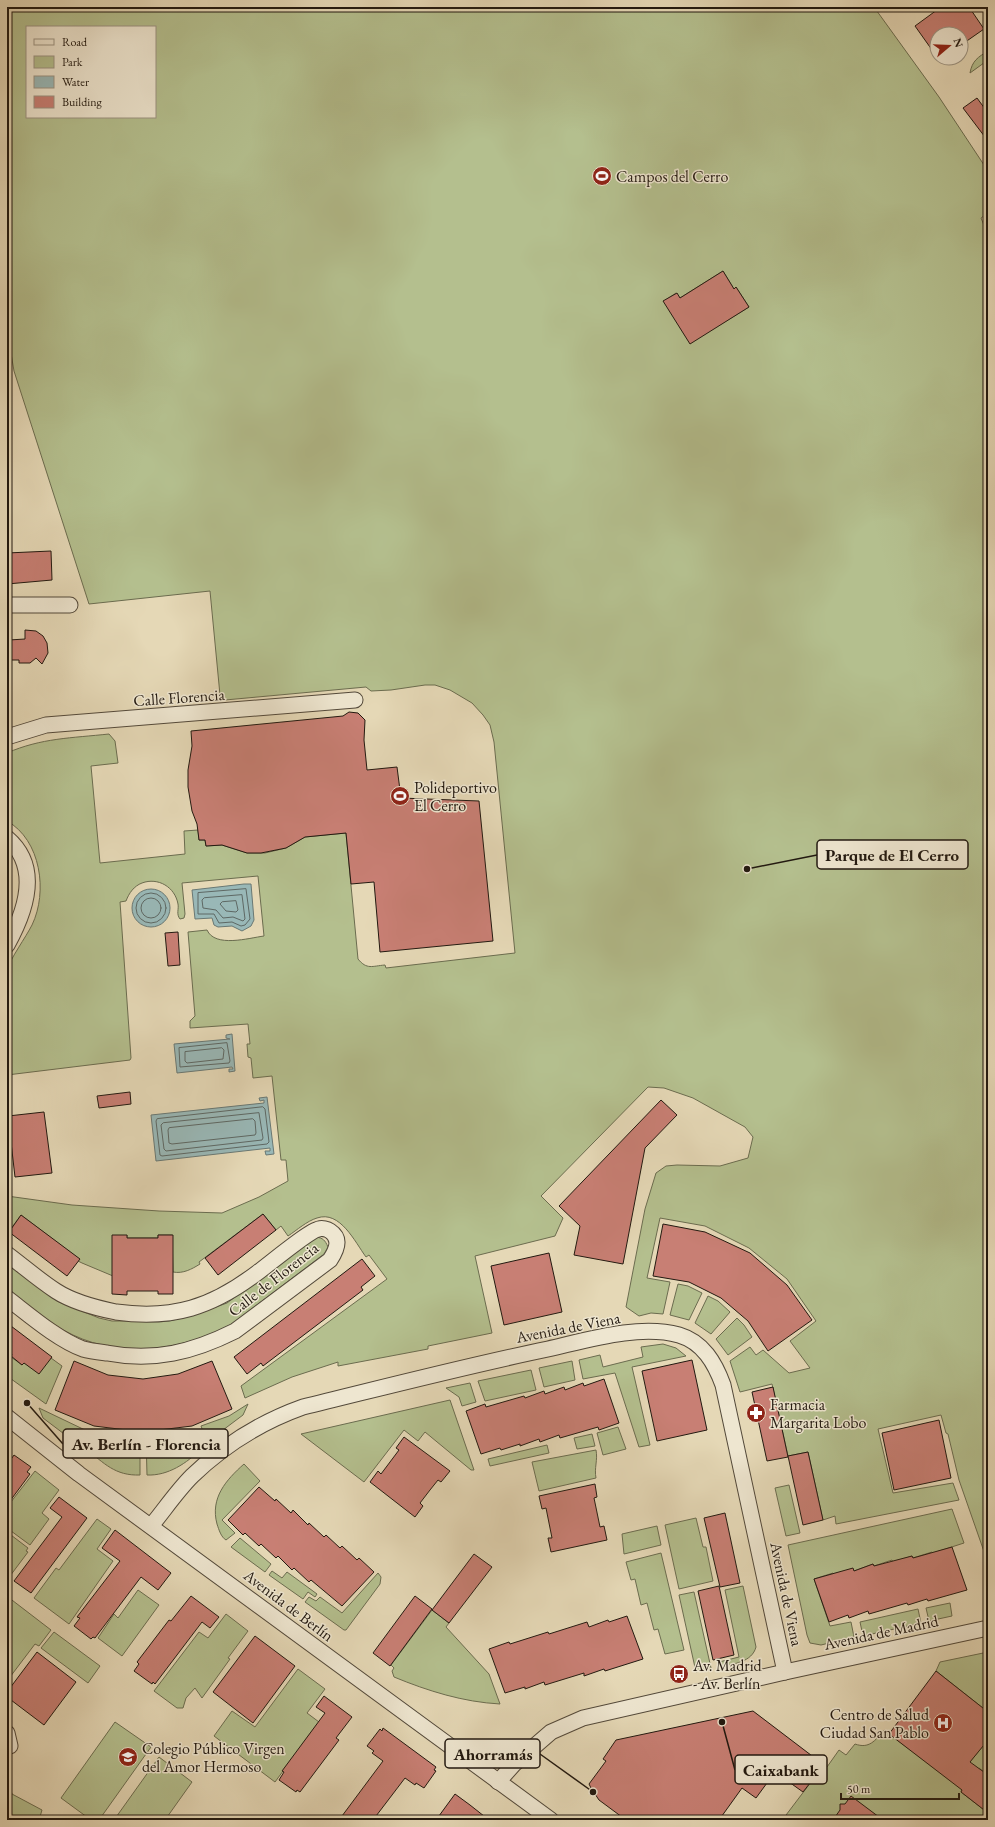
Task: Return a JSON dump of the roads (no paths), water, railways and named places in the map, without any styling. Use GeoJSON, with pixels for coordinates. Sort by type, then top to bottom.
{"type":"FeatureCollection","features":[{"type":"Feature","properties":{"kind":"street"},"geometry":{"type":"LineString","coordinates":[[7,605],[70,605]]}},
{"type":"Feature","properties":{"kind":"street","name":"Calle Florencia"},"geometry":{"type":"LineString","coordinates":[[7,738],[46,724],[356,700]]}},
{"type":"Feature","properties":{"kind":"street"},"geometry":{"type":"LineString","coordinates":[[7,838],[14,844],[22,856],[28,883],[23,913],[7,945]]}},
{"type":"Feature","properties":{"kind":"street","name":"Calle de Florencia"},"geometry":{"type":"LineString","coordinates":[[7,1254],[56,1292],[77,1301],[99,1309],[139,1315],[158,1315],[196,1307],[224,1296],[290,1249],[311,1231],[320,1228],[328,1230],[335,1235],[337,1242],[336,1252],[330,1260],[235,1331],[190,1350],[162,1356],[119,1356],[83,1349],[58,1335],[7,1298]]}},
{"type":"Feature","properties":{"kind":"street","name":"Avenida de Viena"},"geometry":{"type":"LineString","coordinates":[[151,1526],[177,1492],[198,1471],[227,1446],[253,1429],[279,1415],[303,1407],[485,1362],[600,1338],[636,1332],[660,1332],[680,1335],[697,1343],[706,1352],[714,1363],[723,1385],[785,1672]]}},
{"type":"Feature","properties":{"kind":"street","name":"Avenida de Berlín"},"geometry":{"type":"LineString","coordinates":[[7,1417],[79,1474],[551,1820]]}},
{"type":"Feature","properties":{"kind":"street","name":"Avenida de Madrid"},"geometry":{"type":"LineString","coordinates":[[498,1782],[514,1764],[551,1732],[583,1718],[988,1628]]}},
{"type":"Feature","properties":{"kind":"water"},"geometry":{"type":"Polygon","coordinates":[[[251,884],[254,920],[251,926],[242,931],[232,926],[218,927],[214,925],[212,918],[195,919],[192,890],[251,884]]]}},
{"type":"Feature","properties":{"kind":"water"},"geometry":{"type":"Polygon","coordinates":[[[147,889],[155,889],[162,892],[167,897],[170,908],[167,919],[162,924],[155,927],[147,927],[140,924],[135,919],[132,912],[132,904],[135,897],[140,892],[147,889]]]}},
{"type":"Feature","properties":{"kind":"water"},"geometry":{"type":"Polygon","coordinates":[[[232,1034],[235,1071],[229,1072],[229,1069],[233,1069],[232,1067],[177,1073],[174,1044],[230,1039],[226,1038],[226,1035],[232,1034]]]}},
{"type":"Feature","properties":{"kind":"water"},"geometry":{"type":"Polygon","coordinates":[[[267,1097],[274,1154],[266,1155],[265,1151],[270,1151],[270,1148],[156,1161],[151,1115],[264,1103],[264,1100],[260,1101],[259,1098],[267,1097]]]}},
{"type":"Feature","properties":{"kind":"place","name":"Campos del Cerro"},"geometry":{"type":"Point","coordinates":[602,176]}},
{"type":"Feature","properties":{"kind":"place","name":"Polideportivo El Cerro"},"geometry":{"type":"Point","coordinates":[400,796]}},
{"type":"Feature","properties":{"kind":"place","name":"Parque de El Cerro"},"geometry":{"type":"Point","coordinates":[747,869]}},
{"type":"Feature","properties":{"kind":"place","name":"Av. Berlín - Florencia"},"geometry":{"type":"Point","coordinates":[27,1403]}},
{"type":"Feature","properties":{"kind":"place","name":"Farmacia Margarita Lobo"},"geometry":{"type":"Point","coordinates":[756,1413]}},
{"type":"Feature","properties":{"kind":"place","name":"Av. Madrid - Av. Berlín"},"geometry":{"type":"Point","coordinates":[679,1674]}},
{"type":"Feature","properties":{"kind":"place","name":"Caixabank"},"geometry":{"type":"Point","coordinates":[722,1722]}},
{"type":"Feature","properties":{"kind":"place","name":"Centro de Salud Ciudad San Pablo"},"geometry":{"type":"Point","coordinates":[943,1723]}},
{"type":"Feature","properties":{"kind":"place","name":"Colegio Público Virgen del Amor Hermoso"},"geometry":{"type":"Point","coordinates":[128,1757]}},
{"type":"Feature","properties":{"kind":"place","name":"Ahorramás"},"geometry":{"type":"Point","coordinates":[593,1792]}}]}
